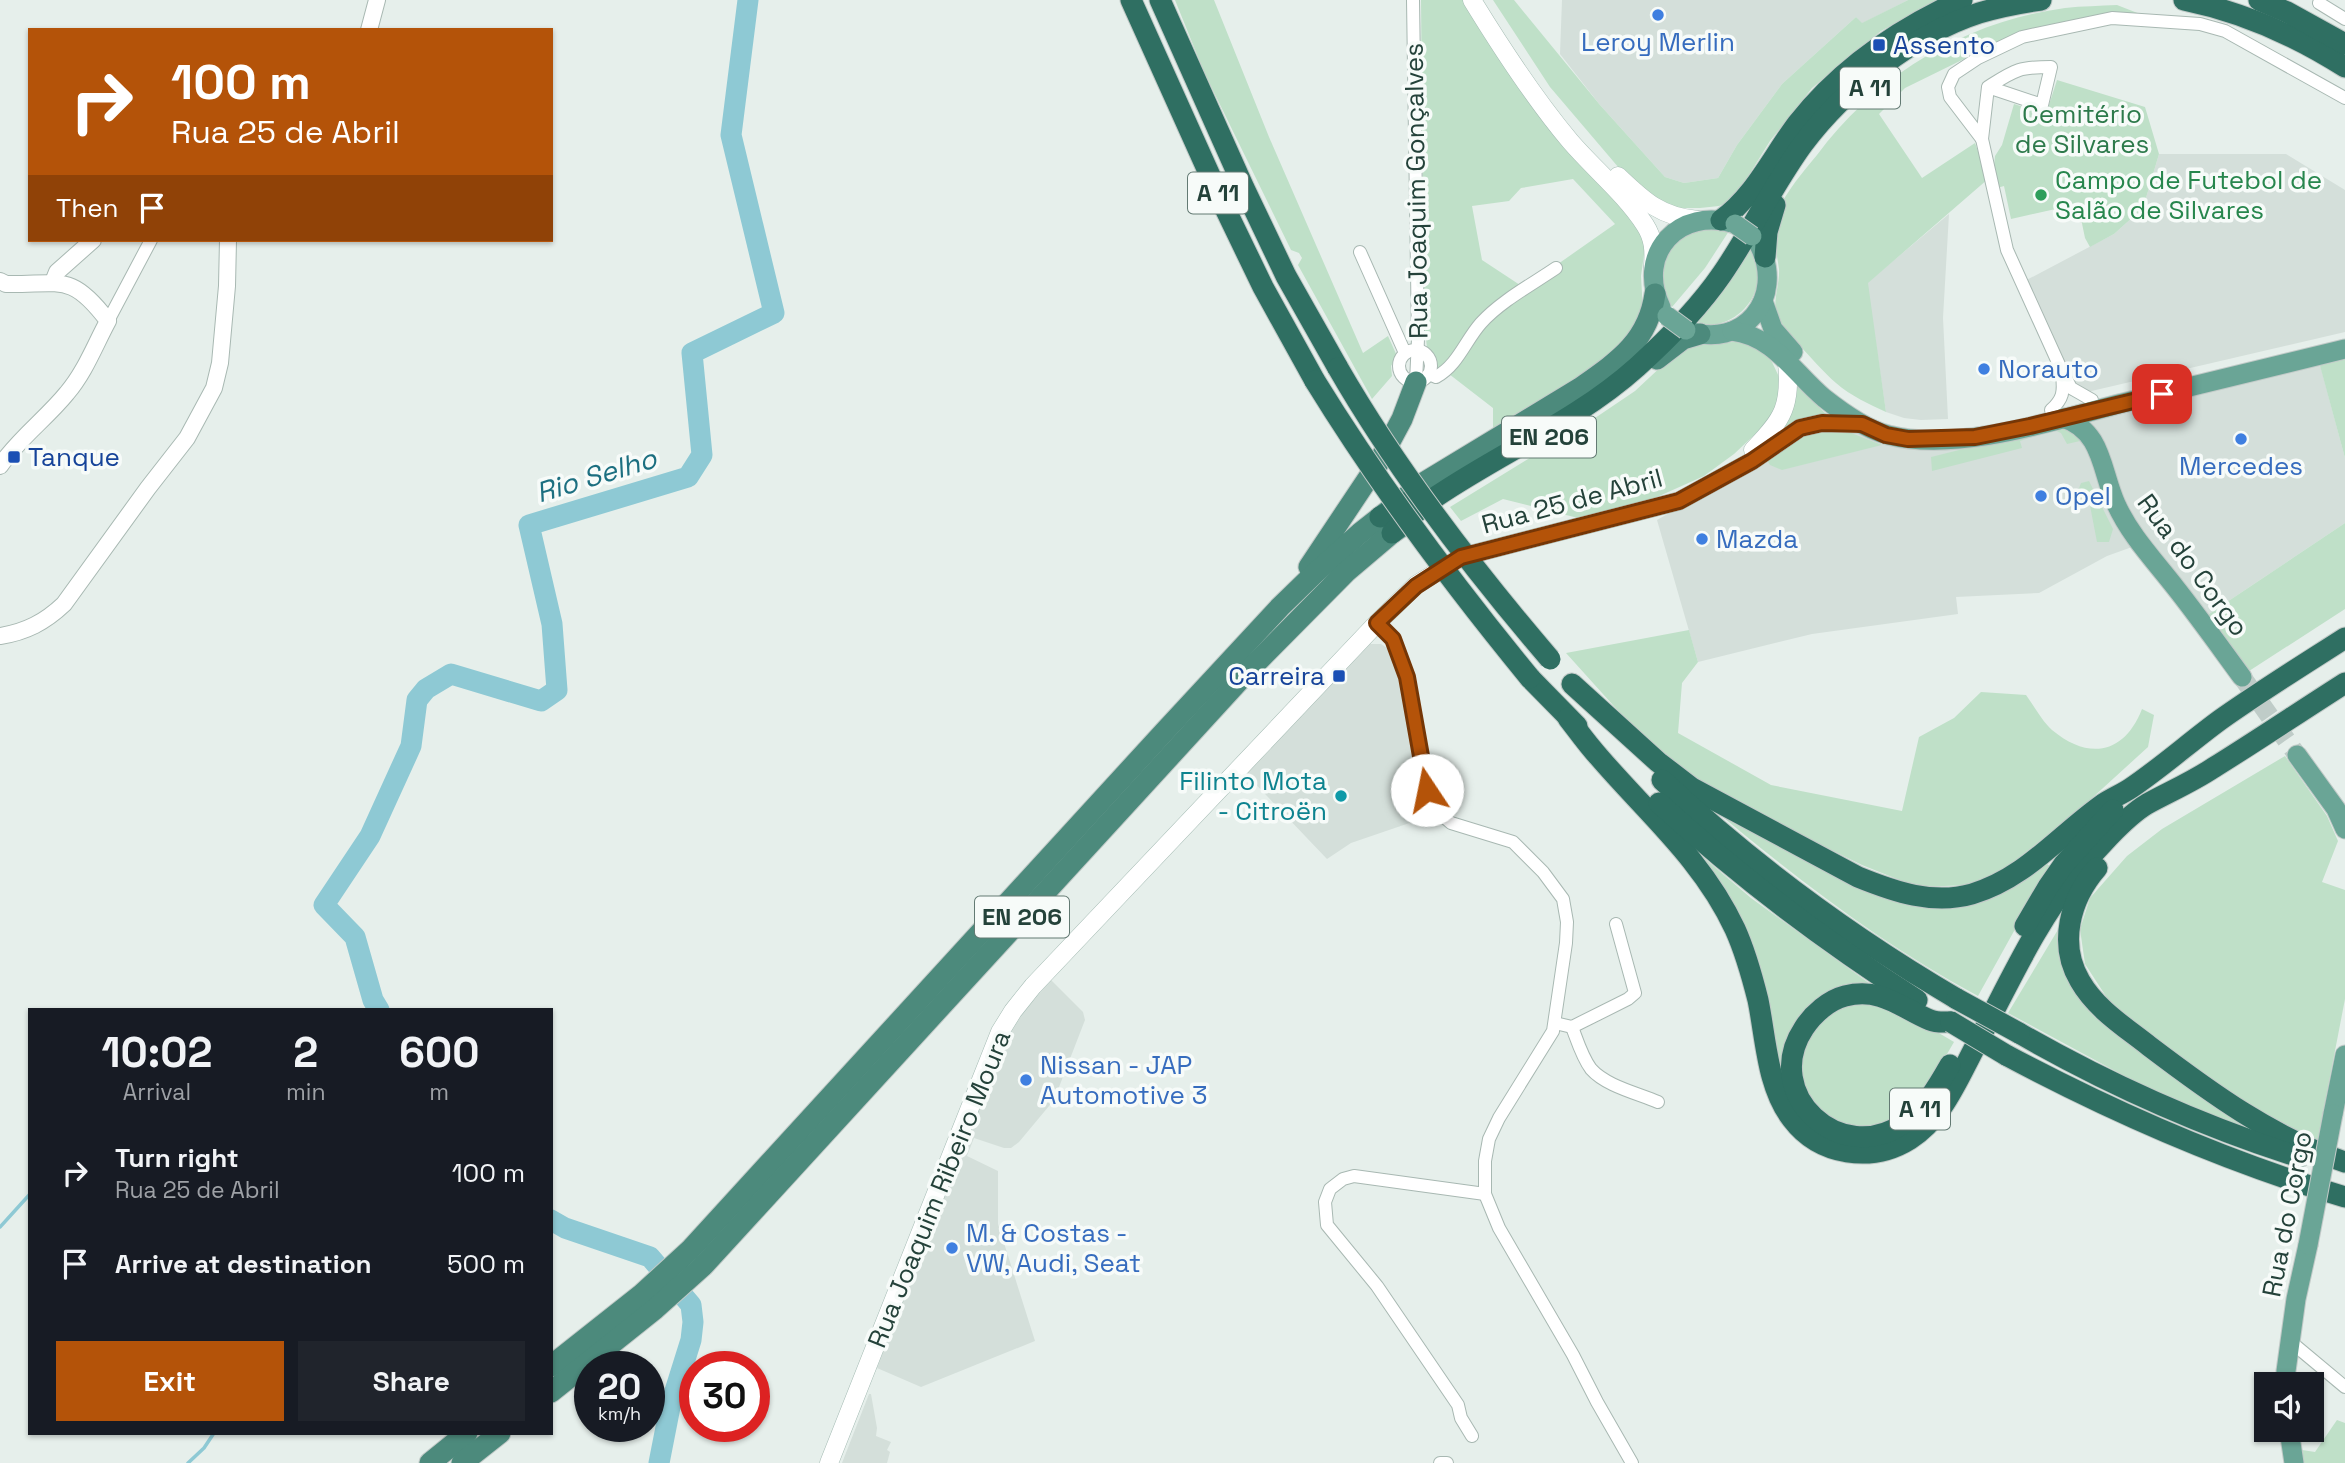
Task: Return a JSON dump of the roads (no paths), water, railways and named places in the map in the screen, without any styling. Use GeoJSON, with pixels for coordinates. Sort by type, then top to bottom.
{"type":"FeatureCollection","features":[{"type":"Feature","properties":{"kind":"highway","name":"A 11"},"geometry":{"type":"LineString","coordinates":[[1131,0],[1233,225],[1314,381],[1374,475],[1423,542],[1531,678],[1568,718],[1694,834],[1752,883],[1830,942],[1951,1022],[2078,1093],[2160,1130],[2253,1166],[2345,1197]]}},
{"type":"Feature","properties":{"kind":"highway","name":"A 11"},"geometry":{"type":"LineString","coordinates":[[1160,0],[1286,276],[1374,428],[1450,535],[1550,659],[1652,771],[1760,865],[1863,940],[1958,999],[2095,1074],[2169,1108],[2255,1142],[2345,1171]]}},
{"type":"Feature","properties":{"kind":"highway"},"geometry":{"type":"LineString","coordinates":[[1726,221],[1744,200],[1799,121],[1839,79],[1879,45],[1922,19],[1962,0]]}},
{"type":"Feature","properties":{"kind":"highway","name":"A 11"},"geometry":{"type":"LineString","coordinates":[[1386,525],[1593,389],[1626,364],[1662,329],[1712,271],[1796,138],[1838,90],[1892,47],[1987,0]]}},
{"type":"Feature","properties":{"kind":"highway","name":"A 11"},"geometry":{"type":"LineString","coordinates":[[1386,525],[1557,424],[1633,370],[1665,341],[1721,276],[1804,144],[1845,97],[1874,72],[1912,46],[1976,14],[2041,0]]}},
{"type":"Feature","properties":{"kind":"highway","name":"A 11"},"geometry":{"type":"LineString","coordinates":[[1765,257],[1771,214],[1782,192],[1819,138],[1881,78],[1917,53],[1966,27],[1984,19],[2052,0]]}},
{"type":"Feature","properties":{"kind":"highway"},"geometry":{"type":"LineString","coordinates":[[2184,0],[2259,22],[2298,40],[2345,67]]}},
{"type":"Feature","properties":{"kind":"highway"},"geometry":{"type":"LineString","coordinates":[[2259,0],[2345,44]]}},
{"type":"Feature","properties":{"kind":"highway","name":"EN 206"},"geometry":{"type":"LineString","coordinates":[[553,1390],[696,1258],[1248,671],[1319,599],[1425,482],[1604,371],[1635,343],[1647,327],[1655,295]]}},
{"type":"Feature","properties":{"kind":"highway","name":"EN 206"},"geometry":{"type":"LineString","coordinates":[[696,1258],[1280,607],[1340,551],[1604,402],[1669,348],[1693,332]]}},
{"type":"Feature","properties":{"kind":"highway"},"geometry":{"type":"LineString","coordinates":[[1280,607],[1379,462],[1423,378]]}},
{"type":"Feature","properties":{"kind":"highway","name":"A 11"},"geometry":{"type":"LineString","coordinates":[[1572,684],[1658,762],[1692,788],[1858,877],[1903,894],[1947,898],[1970,894],[2016,875],[2103,803],[2130,789],[2221,719],[2345,638]]}},
{"type":"Feature","properties":{"kind":"highway"},"geometry":{"type":"LineString","coordinates":[[1568,718],[1599,757],[1682,847],[1723,906],[1742,946],[1758,999],[1773,1076],[1784,1108],[1804,1132],[1817,1142],[1848,1153],[1880,1151],[1898,1146],[1926,1127],[1948,1096],[2025,954],[2061,895],[2075,875],[2118,830],[2145,806],[2186,786],[2345,683]]}},
{"type":"Feature","properties":{"kind":"highway"},"geometry":{"type":"LineString","coordinates":[[2186,786],[2110,854],[2084,886],[2069,925],[2069,944],[2076,971],[2090,996],[2103,1009],[2210,1092],[2271,1131],[2345,1162]]}},
{"type":"Feature","properties":{"kind":"highway","name":"A 11"},"geometry":{"type":"LineString","coordinates":[[1951,1022],[1933,1021],[1899,1002],[1882,997],[1863,994],[1844,996],[1823,1007],[1809,1020],[1799,1035],[1793,1051],[1791,1071],[1795,1090],[1812,1117],[1837,1132],[1852,1136],[1871,1137],[1888,1132],[1903,1125],[1916,1114],[1939,1083],[2048,887],[2064,864],[2130,789]]}},
{"type":"Feature","properties":{"kind":"highway","name":"EN 206"},"geometry":{"type":"LineString","coordinates":[[553,1365],[648,1302]]}},
{"type":"Feature","properties":{"kind":"highway"},"geometry":{"type":"LineString","coordinates":[[430,1463],[465,1435]]}},
{"type":"Feature","properties":{"kind":"highway"},"geometry":{"type":"LineString","coordinates":[[462,1463],[497,1435]]}},
{"type":"Feature","properties":{"kind":"main road"},"geometry":{"type":"LineString","coordinates":[[1472,0],[1541,106],[1646,226],[1654,244],[1655,295],[1667,316],[1693,332],[1711,335],[1732,331],[1745,324],[1763,301],[1768,279],[1765,257],[1752,236],[1726,221],[1681,218],[1660,210],[1630,188],[1596,154],[1548,97],[1485,0]]}},
{"type":"Feature","properties":{"kind":"main road"},"geometry":{"type":"LineString","coordinates":[[1653,267],[1659,250],[1669,237],[1682,226],[1698,220]]}},
{"type":"Feature","properties":{"kind":"main road","name":"Rua 25 de Abril"},"geometry":{"type":"LineString","coordinates":[[1763,301],[1773,329],[1830,389],[1867,416],[1890,425],[1934,429],[1974,427],[2057,414]]}},
{"type":"Feature","properties":{"kind":"main road","name":"Rua 25 de Abril"},"geometry":{"type":"LineString","coordinates":[[1732,331],[1761,339],[1787,360],[1823,397],[1862,424],[1886,435],[1933,440],[1975,437],[2057,414],[2345,349]]}},
{"type":"Feature","properties":{"kind":"main road","name":"Rua 25 de Abril"},"geometry":{"type":"LineString","coordinates":[[2100,404],[2345,337]]}},
{"type":"Feature","properties":{"kind":"main road","name":"Rua 25 de Abril"},"geometry":{"type":"LineString","coordinates":[[1726,477],[1773,429],[1786,410],[1789,384],[1787,360]]}},
{"type":"Feature","properties":{"kind":"main road"},"geometry":{"type":"LineString","coordinates":[[2094,441],[2101,415],[2100,404]]}},
{"type":"Feature","properties":{"kind":"main road"},"geometry":{"type":"LineString","coordinates":[[2057,414],[2076,422],[2094,441]]}},
{"type":"Feature","properties":{"kind":"main road","name":"Rua 25 de Abril"},"geometry":{"type":"LineString","coordinates":[[1374,627],[1416,586],[1461,557],[1679,501],[1726,477],[1800,428],[1822,423],[1862,424]]}},
{"type":"Feature","properties":{"kind":"main road","name":"Rua do Corgo"},"geometry":{"type":"LineString","coordinates":[[2094,441],[2107,484],[2127,526],[2242,677]]}},
{"type":"Feature","properties":{"kind":"main road","name":"Rua Joaquim Ribeiro Moura"},"geometry":{"type":"LineString","coordinates":[[829,1463],[1000,1032],[1013,1011],[1033,986],[1374,627]]}},
{"type":"Feature","properties":{"kind":"main road"},"geometry":{"type":"LineString","coordinates":[[2297,755],[2341,808],[2345,829]]}},
{"type":"Feature","properties":{"kind":"main road","name":"Rua do Corgo"},"geometry":{"type":"LineString","coordinates":[[2286,1372],[2296,1299],[2345,1055]]}},
{"type":"Feature","properties":{"kind":"main road"},"geometry":{"type":"LineString","coordinates":[[2289,1442],[2289,1460]]}},
{"type":"Feature","properties":{"kind":"street"},"geometry":{"type":"LineString","coordinates":[[370,28],[377,0]]}},
{"type":"Feature","properties":{"kind":"street","name":"Rua Joaquim Gonçalves"},"geometry":{"type":"LineString","coordinates":[[1413,0],[1411,351],[1423,378]]}},
{"type":"Feature","properties":{"kind":"street"},"geometry":{"type":"LineString","coordinates":[[2322,2],[2345,19]]}},
{"type":"Feature","properties":{"kind":"street"},"geometry":{"type":"LineString","coordinates":[[1982,139],[1950,97],[1948,87],[1954,74],[1978,58],[2022,37],[2112,18],[2200,24],[2225,32],[2345,98]]}},
{"type":"Feature","properties":{"kind":"street"},"geometry":{"type":"LineString","coordinates":[[2026,67],[2051,67],[2042,105],[1988,87],[2026,67]]}},
{"type":"Feature","properties":{"kind":"street"},"geometry":{"type":"LineString","coordinates":[[1988,87],[1982,139],[2007,250],[2071,388],[2100,404]]}},
{"type":"Feature","properties":{"kind":"street"},"geometry":{"type":"LineString","coordinates":[[53,282],[57,272],[91,242]]}},
{"type":"Feature","properties":{"kind":"street"},"geometry":{"type":"LineString","coordinates":[[0,466],[26,433],[78,379],[150,242]]}},
{"type":"Feature","properties":{"kind":"street"},"geometry":{"type":"LineString","coordinates":[[0,636],[28,629],[48,620],[64,604],[187,438],[202,413],[214,388],[220,363],[228,242]]}},
{"type":"Feature","properties":{"kind":"street"},"geometry":{"type":"LineString","coordinates":[[1360,252],[1411,351]]}},
{"type":"Feature","properties":{"kind":"street"},"geometry":{"type":"LineString","coordinates":[[1423,378],[1436,377],[1447,372],[1480,324],[1495,310],[1556,268]]}},
{"type":"Feature","properties":{"kind":"street"},"geometry":{"type":"LineString","coordinates":[[0,281],[14,284],[53,282],[72,286],[85,293],[108,321]]}},
{"type":"Feature","properties":{"kind":"street"},"geometry":{"type":"LineString","coordinates":[[2057,414],[2064,392],[2061,369]]}},
{"type":"Feature","properties":{"kind":"street"},"geometry":{"type":"LineString","coordinates":[[1374,627],[1393,639],[1399,652],[1407,677],[1427,790],[1437,811],[1451,824],[1513,842],[1543,872],[1563,899],[1567,922],[1566,943],[1553,1031],[1499,1118],[1489,1139],[1485,1161],[1485,1194],[1499,1228],[1632,1463]]}},
{"type":"Feature","properties":{"kind":"street"},"geometry":{"type":"LineString","coordinates":[[1555,1023],[1572,1027],[1635,993],[1616,924]]}},
{"type":"Feature","properties":{"kind":"street"},"geometry":{"type":"LineString","coordinates":[[1572,1027],[1595,1072],[1610,1082],[1658,1102]]}},
{"type":"Feature","properties":{"kind":"street"},"geometry":{"type":"LineString","coordinates":[[1472,1436],[1461,1419],[1458,1405],[1377,1286],[1327,1225],[1325,1202],[1330,1189],[1343,1179],[1354,1176],[1485,1194]]}},
{"type":"Feature","properties":{"kind":"street"},"geometry":{"type":"LineString","coordinates":[[2291,1342],[2345,1387]]}},
{"type":"Feature","properties":{"kind":"street"},"geometry":{"type":"LineString","coordinates":[[1440,1463],[1447,1463]]}},
{"type":"Feature","properties":{"kind":"waterway","name":"Rio Selho"},"geometry":{"type":"LineString","coordinates":[[378,1008],[373,1000],[355,937],[324,905],[370,836],[411,746],[417,700],[426,689],[451,674],[541,701],[557,690],[552,624],[529,525],[688,477],[702,455],[692,353],[774,313],[731,135],[748,0]]}},
{"type":"Feature","properties":{"kind":"waterway"},"geometry":{"type":"LineString","coordinates":[[0,1227],[28,1196]]}},
{"type":"Feature","properties":{"kind":"waterway","name":"Rio Selho"},"geometry":{"type":"LineString","coordinates":[[553,1221],[565,1228],[650,1257],[691,1305],[691,1340],[670,1407],[659,1463]]}},
{"type":"Feature","properties":{"kind":"waterway"},"geometry":{"type":"LineString","coordinates":[[188,1463],[213,1435]]}},
{"type":"Feature","properties":{"kind":"tunnel"},"geometry":{"type":"LineString","coordinates":[[2242,677],[2297,755]]}},
{"type":"Feature","properties":{"kind":"place","name":"Leroy Merlin"},"geometry":{"type":"Point","coordinates":[1658,15]}},
{"type":"Feature","properties":{"kind":"place","name":"Assento"},"geometry":{"type":"Point","coordinates":[1879,45]}},
{"type":"Feature","properties":{"kind":"place","name":"Campo de Futebol de Salão de Silvares"},"geometry":{"type":"Point","coordinates":[2041,195]}},
{"type":"Feature","properties":{"kind":"place","name":"Norauto"},"geometry":{"type":"Point","coordinates":[1984,369]}},
{"type":"Feature","properties":{"kind":"place","name":"Mercedes"},"geometry":{"type":"Point","coordinates":[2241,439]}},
{"type":"Feature","properties":{"kind":"place","name":"Tanque"},"geometry":{"type":"Point","coordinates":[14,457]}},
{"type":"Feature","properties":{"kind":"place","name":"Opel"},"geometry":{"type":"Point","coordinates":[2041,496]}},
{"type":"Feature","properties":{"kind":"place","name":"Mazda"},"geometry":{"type":"Point","coordinates":[1702,539]}},
{"type":"Feature","properties":{"kind":"place","name":"Carreira"},"geometry":{"type":"Point","coordinates":[1339,676]}},
{"type":"Feature","properties":{"kind":"place","name":"Filinto Mota - Citroën"},"geometry":{"type":"Point","coordinates":[1341,796]}},
{"type":"Feature","properties":{"kind":"place","name":"Nissan - JAP Automotive 3"},"geometry":{"type":"Point","coordinates":[1026,1080]}},
{"type":"Feature","properties":{"kind":"place","name":"M. & Costas - VW, Audi, Seat"},"geometry":{"type":"Point","coordinates":[952,1248]}},
{"type":"Feature","properties":{"kind":"park label","name":"Cemitério de Silvares"},"geometry":{"type":"Point","coordinates":[2082,129]}}]}
